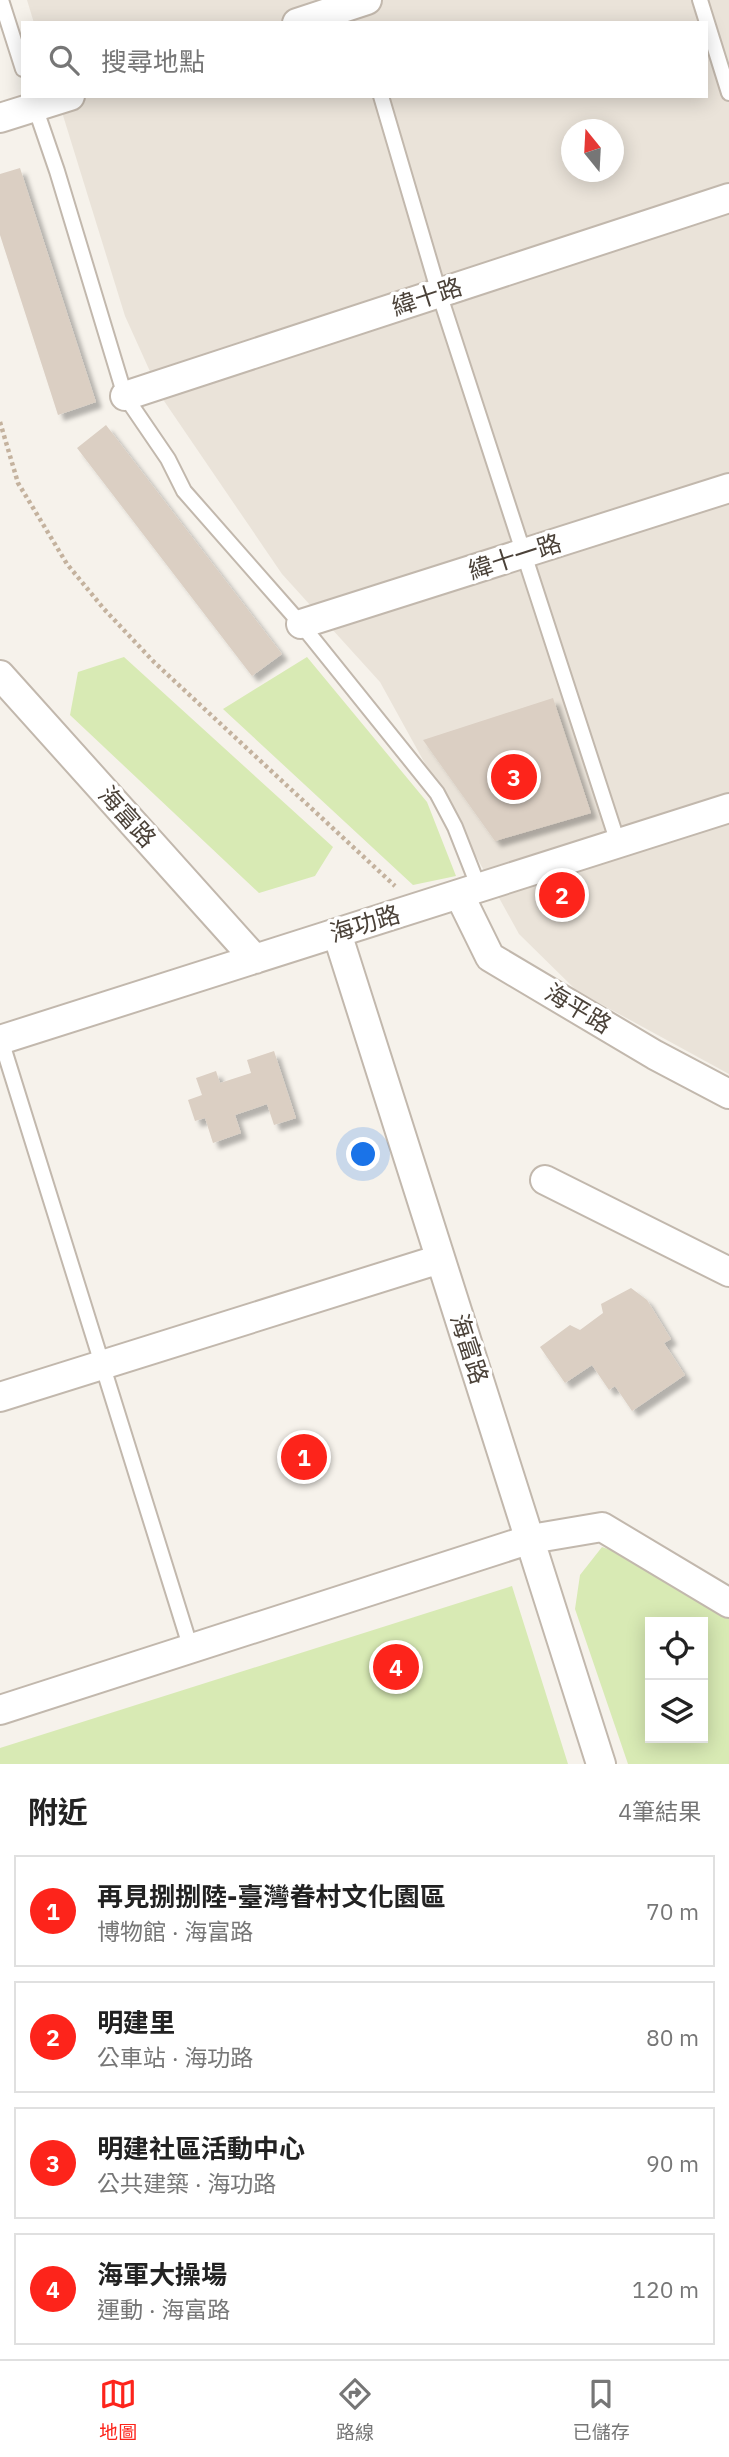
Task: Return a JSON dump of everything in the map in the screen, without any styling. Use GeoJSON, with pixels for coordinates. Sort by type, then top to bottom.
{"type":"FeatureCollection","features":[{"type":"Feature","properties":{"kind":"street"},"geometry":{"type":"LineString","coordinates":[[305,21],[358,7]]}},
{"type":"Feature","properties":{"kind":"street"},"geometry":{"type":"LineString","coordinates":[[0,118],[33,102],[57,98]]}},
{"type":"Feature","properties":{"kind":"street","name":"緯十路"},"geometry":{"type":"LineString","coordinates":[[125,396],[729,198]]}},
{"type":"Feature","properties":{"kind":"street","name":"緯十一路"},"geometry":{"type":"LineString","coordinates":[[301,624],[729,488]]}},
{"type":"Feature","properties":{"kind":"street","name":"海富路"},"geometry":{"type":"LineString","coordinates":[[0,675],[13,708],[255,959]]}},
{"type":"Feature","properties":{"kind":"street","name":"海功路"},"geometry":{"type":"LineString","coordinates":[[0,1040],[729,808]]}},
{"type":"Feature","properties":{"kind":"street","name":"海平路"},"geometry":{"type":"LineString","coordinates":[[469,891],[490,957],[655,1055],[729,1094]]}},
{"type":"Feature","properties":{"kind":"street","name":"海富路"},"geometry":{"type":"LineString","coordinates":[[337,933],[601,1764]]}},
{"type":"Feature","properties":{"kind":"street"},"geometry":{"type":"LineString","coordinates":[[545,1180],[729,1272]]}},
{"type":"Feature","properties":{"kind":"street"},"geometry":{"type":"LineString","coordinates":[[0,1397],[440,1259]]}},
{"type":"Feature","properties":{"kind":"street"},"geometry":{"type":"LineString","coordinates":[[0,1710],[531,1539],[601,1527],[729,1603]]}},
{"type":"Feature","properties":{"kind":"lane"},"geometry":{"type":"LineString","coordinates":[[1,0],[21,63]]}},
{"type":"Feature","properties":{"kind":"lane"},"geometry":{"type":"LineString","coordinates":[[700,0],[707,21]]}},
{"type":"Feature","properties":{"kind":"lane"},"geometry":{"type":"LineString","coordinates":[[708,26],[729,93]]}},
{"type":"Feature","properties":{"kind":"lane"},"geometry":{"type":"LineString","coordinates":[[382,98],[439,293],[618,843]]}},
{"type":"Feature","properties":{"kind":"lane"},"geometry":{"type":"LineString","coordinates":[[33,102],[57,171],[125,396],[168,459],[184,491],[301,624],[437,793],[455,827],[469,891]]}},
{"type":"Feature","properties":{"kind":"lane"},"geometry":{"type":"LineString","coordinates":[[0,1040],[191,1649]]}},
{"type":"Feature","properties":{"kind":"path"},"geometry":{"type":"LineString","coordinates":[[0,422],[18,483],[67,564],[104,609],[154,662],[418,907]]}},
{"type":"Feature","properties":{"kind":"shaded area"},"geometry":{"type":"Polygon","coordinates":[[[27,0],[729,0],[729,1074],[577,991],[519,934],[380,682],[282,574],[162,398],[125,316],[58,98],[708,98],[708,21],[33,21],[27,0]]]}},
{"type":"Feature","properties":{"kind":"green space"},"geometry":{"type":"Polygon","coordinates":[[[124,657],[333,847],[315,876],[259,893],[70,715],[78,672],[124,657]]]}},
{"type":"Feature","properties":{"kind":"green space"},"geometry":{"type":"Polygon","coordinates":[[[307,657],[427,802],[456,876],[413,885],[223,709],[307,657]]]}},
{"type":"Feature","properties":{"kind":"green space"},"geometry":{"type":"Polygon","coordinates":[[[602,1547],[645,1562],[729,1613],[729,1764],[628,1764],[575,1609],[580,1575],[602,1547]]]}},
{"type":"Feature","properties":{"kind":"green space"},"geometry":{"type":"Polygon","coordinates":[[[512,1586],[568,1764],[0,1764],[0,1748],[512,1586]]]}},
{"type":"Feature","properties":{"kind":"building"},"geometry":{"type":"Polygon","coordinates":[[[20,168],[96,402],[58,415],[0,235],[0,174],[20,168]]]}},
{"type":"Feature","properties":{"kind":"building"},"geometry":{"type":"Polygon","coordinates":[[[106,425],[282,654],[252,676],[77,448],[106,425]]]}},
{"type":"Feature","properties":{"kind":"building"},"geometry":{"type":"Polygon","coordinates":[[[553,698],[591,813],[495,841],[423,740],[553,698]]]}},
{"type":"Feature","properties":{"kind":"building"},"geometry":{"type":"Polygon","coordinates":[[[274,1051],[296,1118],[274,1125],[267,1104],[235,1115],[241,1133],[213,1143],[205,1118],[195,1121],[188,1100],[202,1095],[196,1078],[216,1071],[220,1083],[251,1073],[247,1060],[274,1051]]]}},
{"type":"Feature","properties":{"kind":"building"},"geometry":{"type":"Polygon","coordinates":[[[631,1288],[647,1300],[671,1339],[664,1343],[685,1375],[632,1411],[615,1386],[609,1390],[592,1365],[565,1383],[540,1347],[570,1325],[580,1330],[603,1313],[601,1304],[631,1288]]]}},
{"type":"Feature","properties":{"kind":"place","name":"明建社區活動中心"},"geometry":{"type":"Point","coordinates":[514,777]}},
{"type":"Feature","properties":{"kind":"place","name":"明建里"},"geometry":{"type":"Point","coordinates":[562,895]}},
{"type":"Feature","properties":{"kind":"place","name":"再見捌捌陸-臺灣眷村文化園區"},"geometry":{"type":"Point","coordinates":[304,1457]}},
{"type":"Feature","properties":{"kind":"place","name":"海軍大操場"},"geometry":{"type":"Point","coordinates":[396,1667]}}]}
